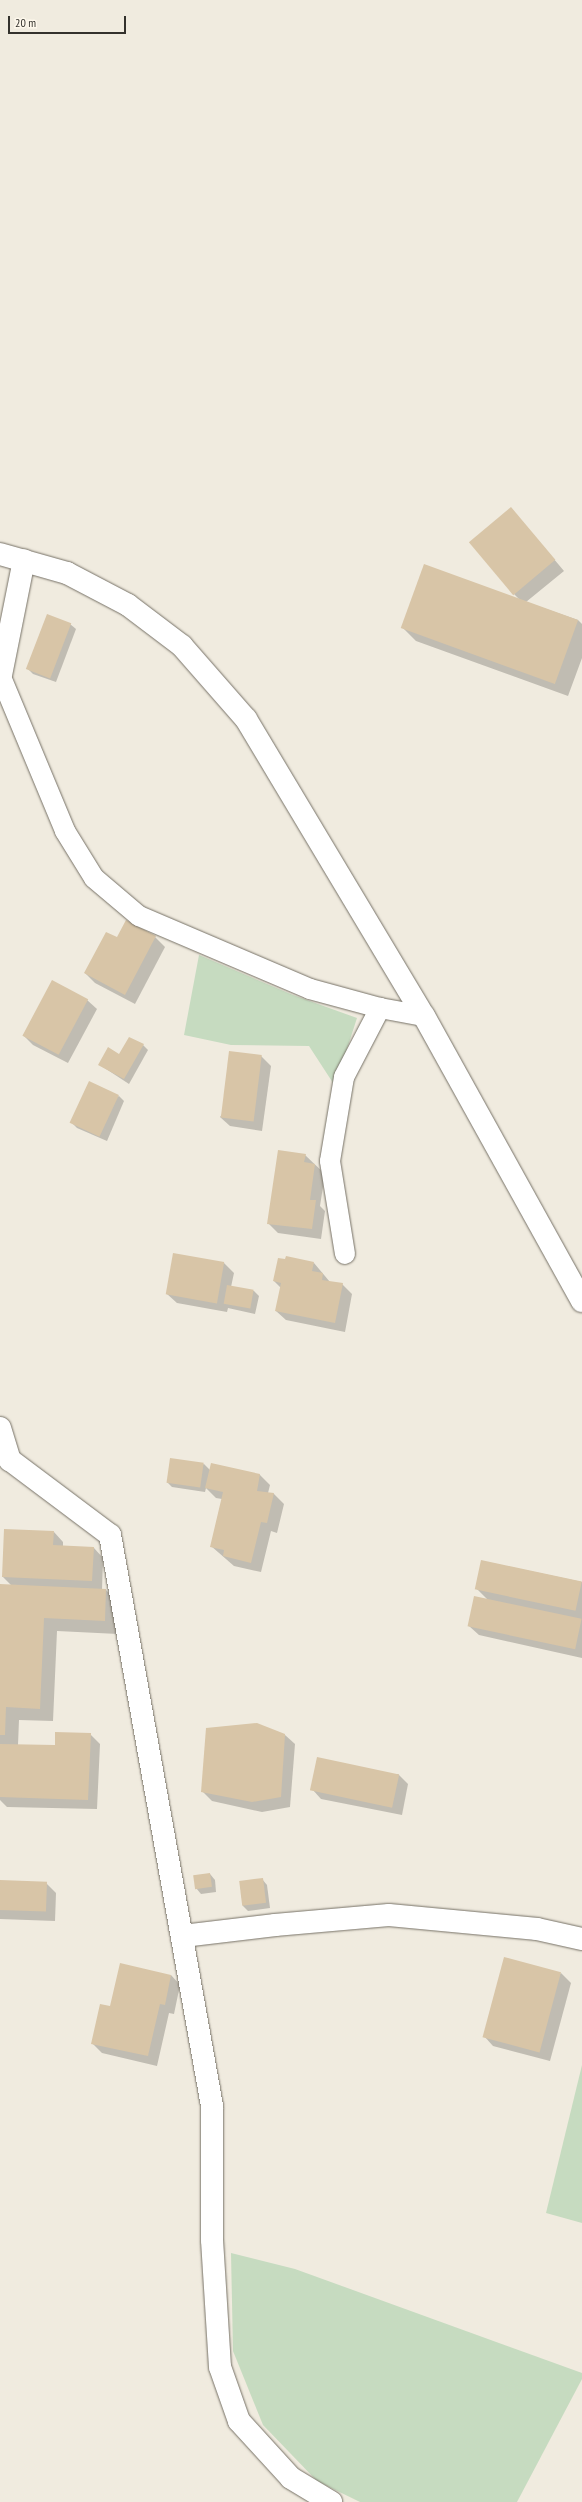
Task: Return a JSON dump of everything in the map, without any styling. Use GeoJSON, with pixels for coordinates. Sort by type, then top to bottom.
{"type":"FeatureCollection","features":[{"type":"Feature","properties":{"kind":"street"},"geometry":{"type":"LineString","coordinates":[[0,679],[10,557],[67,573],[128,605],[182,646],[246,719],[424,1016],[582,1301]]}},
{"type":"Feature","properties":{"kind":"street"},"geometry":{"type":"LineString","coordinates":[[0,1428],[10,1460],[110,1535],[183,1936],[212,2106],[212,2240],[220,2366],[239,2420],[291,2478],[331,2502]]}},
{"type":"Feature","properties":{"kind":"street"},"geometry":{"type":"LineString","coordinates":[[183,1936],[275,1925],[389,1915],[537,1929],[582,1939]]}},
{"type":"Feature","properties":{"kind":"lane"},"geometry":{"type":"LineString","coordinates":[[0,679],[65,831],[94,878],[139,916],[310,989],[380,1008],[424,1016]]}},
{"type":"Feature","properties":{"kind":"lane"},"geometry":{"type":"LineString","coordinates":[[345,1254],[330,1161],[344,1077],[380,1008]]}},
{"type":"Feature","properties":{"kind":"green space"},"geometry":{"type":"Polygon","coordinates":[[[199,955],[293,995],[357,1018],[335,1086],[309,1046],[231,1045],[184,1035],[199,955]]]}},
{"type":"Feature","properties":{"kind":"green space"},"geometry":{"type":"Polygon","coordinates":[[[582,2065],[582,2223],[546,2213],[582,2065]]]}},
{"type":"Feature","properties":{"kind":"green space"},"geometry":{"type":"Polygon","coordinates":[[[231,2253],[295,2269],[582,2373],[582,2379],[517,2502],[360,2502],[317,2481],[263,2425],[233,2351],[231,2253]]]}},
{"type":"Feature","properties":{"kind":"building"},"geometry":{"type":"Polygon","coordinates":[[[511,507],[555,560],[513,595],[469,542],[511,507]]]}},
{"type":"Feature","properties":{"kind":"building"},"geometry":{"type":"Polygon","coordinates":[[[424,564],[578,620],[555,684],[401,628],[424,564]]]}},
{"type":"Feature","properties":{"kind":"building"},"geometry":{"type":"Polygon","coordinates":[[[47,614],[71,623],[50,678],[26,669],[47,614]]]}},
{"type":"Feature","properties":{"kind":"building"},"geometry":{"type":"Polygon","coordinates":[[[126,920],[156,936],[125,995],[84,973],[106,932],[117,937],[126,920]]]}},
{"type":"Feature","properties":{"kind":"building"},"geometry":{"type":"Polygon","coordinates":[[[52,980],[88,999],[59,1055],[22,1036],[52,980]]]}},
{"type":"Feature","properties":{"kind":"building"},"geometry":{"type":"Polygon","coordinates":[[[129,1037],[144,1044],[124,1079],[98,1065],[108,1047],[119,1054],[129,1037]]]}},
{"type":"Feature","properties":{"kind":"building"},"geometry":{"type":"Polygon","coordinates":[[[229,1051],[262,1055],[254,1122],[221,1118],[229,1051]]]}},
{"type":"Feature","properties":{"kind":"building"},"geometry":{"type":"Polygon","coordinates":[[[89,1081],[119,1095],[99,1137],[70,1123],[89,1081]]]}},
{"type":"Feature","properties":{"kind":"building"},"geometry":{"type":"Polygon","coordinates":[[[278,1150],[306,1154],[304,1162],[315,1164],[310,1200],[316,1200],[312,1229],[267,1224],[278,1150]]]}},
{"type":"Feature","properties":{"kind":"building"},"geometry":{"type":"Polygon","coordinates":[[[173,1253],[224,1262],[217,1303],[166,1294],[173,1253]]]}},
{"type":"Feature","properties":{"kind":"building"},"geometry":{"type":"Polygon","coordinates":[[[286,1256],[314,1262],[312,1271],[323,1273],[322,1280],[343,1283],[335,1323],[275,1311],[281,1283],[273,1281],[278,1258],[285,1259],[286,1256]]]}},
{"type":"Feature","properties":{"kind":"building"},"geometry":{"type":"Polygon","coordinates":[[[227,1285],[254,1290],[250,1308],[224,1304],[227,1285]]]}},
{"type":"Feature","properties":{"kind":"building"},"geometry":{"type":"Polygon","coordinates":[[[170,1458],[204,1463],[200,1487],[167,1483],[170,1458]]]}},
{"type":"Feature","properties":{"kind":"building"},"geometry":{"type":"Polygon","coordinates":[[[211,1463],[260,1474],[257,1491],[274,1493],[267,1523],[261,1522],[251,1563],[223,1556],[224,1550],[210,1547],[223,1492],[205,1488],[211,1463]]]}},
{"type":"Feature","properties":{"kind":"building"},"geometry":{"type":"Polygon","coordinates":[[[4,1529],[54,1531],[53,1545],[94,1547],[92,1581],[2,1577],[4,1529]]]}},
{"type":"Feature","properties":{"kind":"building"},"geometry":{"type":"Polygon","coordinates":[[[481,1560],[582,1581],[576,1611],[475,1589],[481,1560]]]}},
{"type":"Feature","properties":{"kind":"building"},"geometry":{"type":"Polygon","coordinates":[[[0,1584],[106,1589],[105,1621],[44,1618],[40,1709],[6,1707],[5,1735],[0,1735],[0,1584]]]}},
{"type":"Feature","properties":{"kind":"building"},"geometry":{"type":"Polygon","coordinates":[[[474,1596],[582,1619],[575,1649],[468,1626],[474,1596]]]}},
{"type":"Feature","properties":{"kind":"building"},"geometry":{"type":"Polygon","coordinates":[[[257,1723],[285,1734],[281,1797],[252,1802],[201,1792],[206,1728],[257,1723]]]}},
{"type":"Feature","properties":{"kind":"building"},"geometry":{"type":"Polygon","coordinates":[[[55,1732],[91,1733],[88,1800],[0,1797],[0,1744],[55,1745],[55,1732]]]}},
{"type":"Feature","properties":{"kind":"building"},"geometry":{"type":"Polygon","coordinates":[[[317,1757],[399,1774],[392,1808],[310,1790],[317,1757]]]}},
{"type":"Feature","properties":{"kind":"building"},"geometry":{"type":"Polygon","coordinates":[[[210,1873],[212,1887],[195,1889],[193,1875],[210,1873]]]}},
{"type":"Feature","properties":{"kind":"building"},"geometry":{"type":"Polygon","coordinates":[[[263,1878],[266,1903],[242,1906],[239,1881],[263,1878]]]}},
{"type":"Feature","properties":{"kind":"building"},"geometry":{"type":"Polygon","coordinates":[[[0,1880],[47,1882],[46,1912],[0,1910],[0,1880]]]}},
{"type":"Feature","properties":{"kind":"building"},"geometry":{"type":"Polygon","coordinates":[[[504,1957],[561,1972],[540,2052],[483,2037],[504,1957]]]}},
{"type":"Feature","properties":{"kind":"building"},"geometry":{"type":"Polygon","coordinates":[[[120,1963],[171,1975],[165,2005],[160,2004],[148,2056],[91,2044],[100,2004],[110,2006],[120,1963]]]}}]}
